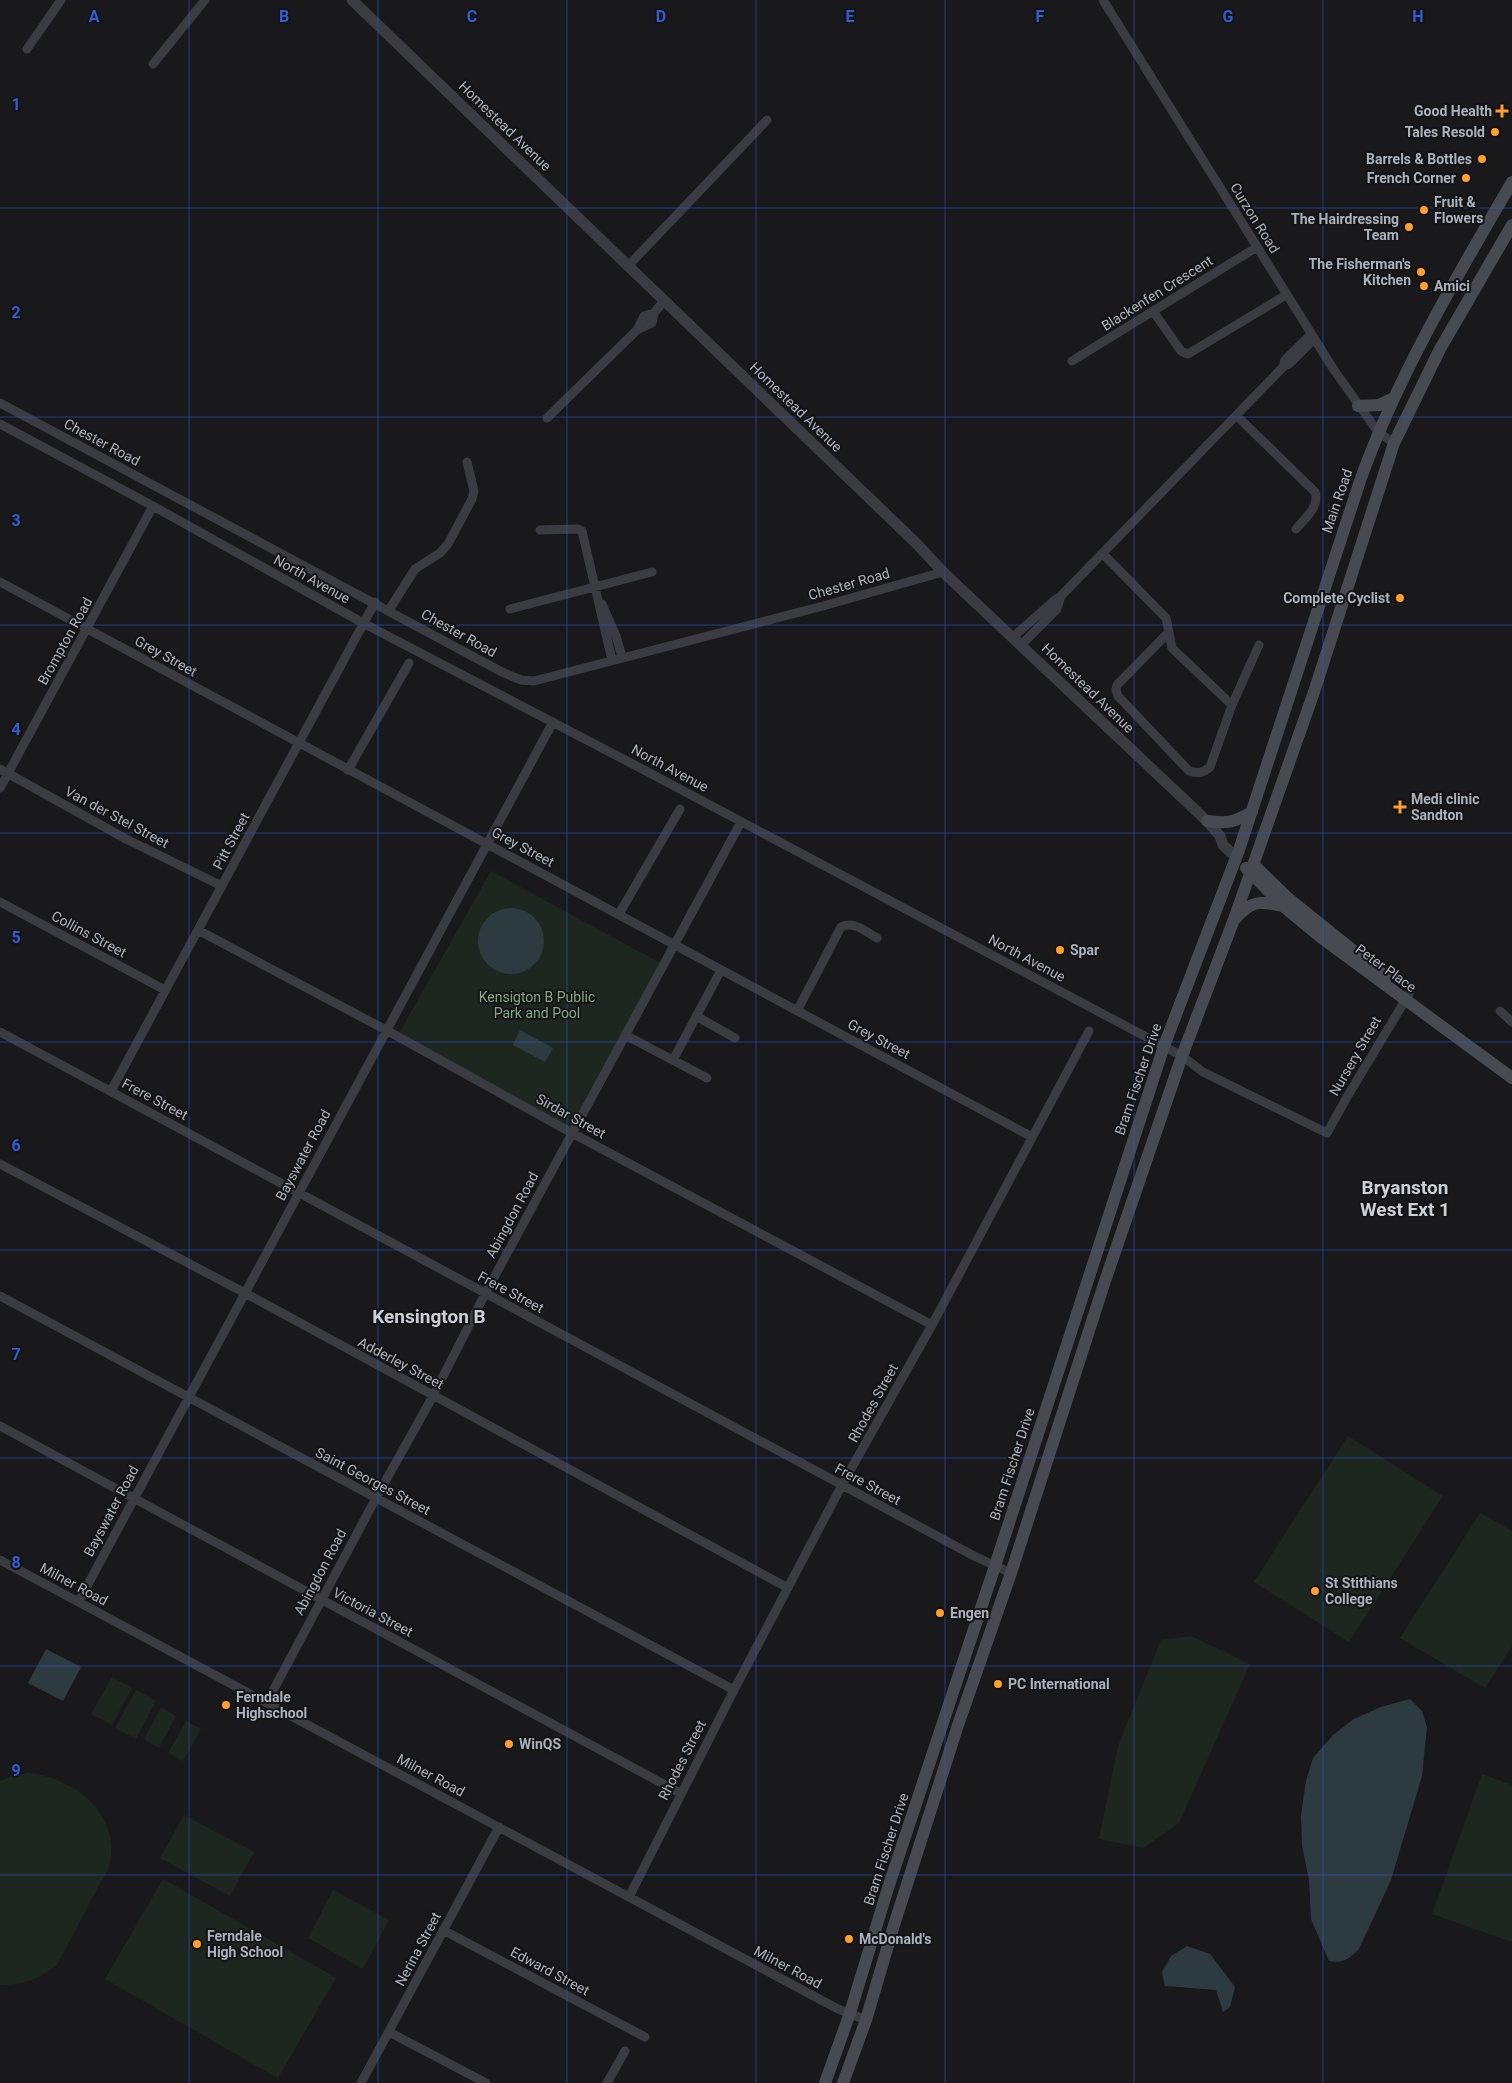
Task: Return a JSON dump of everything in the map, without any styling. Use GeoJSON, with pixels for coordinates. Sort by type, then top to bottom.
{"type":"FeatureCollection","features":[{"type":"Feature","properties":{"kind":"main road","name":"Main Road"},"geometry":{"type":"LineString","coordinates":[[1238,854],[1343,530],[1378,432],[1450,288],[1512,182]]}},
{"type":"Feature","properties":{"kind":"main road"},"geometry":{"type":"LineString","coordinates":[[844,2083],[866,2020],[955,1734],[1011,1573],[1106,1281],[1182,1056],[1233,922],[1314,692],[1394,443],[1440,349],[1512,224]]}},
{"type":"Feature","properties":{"kind":"main road"},"geometry":{"type":"LineString","coordinates":[[1358,406],[1379,405],[1394,398]]}},
{"type":"Feature","properties":{"kind":"main road"},"geometry":{"type":"LineString","coordinates":[[1207,821],[1229,823],[1252,812]]}},
{"type":"Feature","properties":{"kind":"main road"},"geometry":{"type":"LineString","coordinates":[[1238,854],[1251,869]]}},
{"type":"Feature","properties":{"kind":"main road","name":"Bram Fischer Drive"},"geometry":{"type":"LineString","coordinates":[[825,2083],[850,2013],[888,1888],[1164,1046],[1238,854]]}},
{"type":"Feature","properties":{"kind":"main road","name":"Peter Place"},"geometry":{"type":"LineString","coordinates":[[1251,869],[1283,906],[1356,965],[1406,997],[1512,1071]]}},
{"type":"Feature","properties":{"kind":"main road","name":"Peter Place"},"geometry":{"type":"LineString","coordinates":[[1251,869],[1406,997],[1512,1078]]}},
{"type":"Feature","properties":{"kind":"main road"},"geometry":{"type":"LineString","coordinates":[[1233,922],[1243,910],[1256,902],[1283,906]]}},
{"type":"Feature","properties":{"kind":"street"},"geometry":{"type":"LineString","coordinates":[[27,49],[61,0]]}},
{"type":"Feature","properties":{"kind":"street"},"geometry":{"type":"LineString","coordinates":[[153,64],[205,0]]}},
{"type":"Feature","properties":{"kind":"street","name":"Homestead Avenue"},"geometry":{"type":"LineString","coordinates":[[352,0],[629,265],[664,301],[917,544],[943,572],[1207,821],[1220,836],[1223,845],[1238,854]]}},
{"type":"Feature","properties":{"kind":"street","name":"Curzon Road"},"geometry":{"type":"LineString","coordinates":[[1102,0],[1286,295],[1358,406],[1378,432],[1394,443]]}},
{"type":"Feature","properties":{"kind":"street"},"geometry":{"type":"LineString","coordinates":[[629,265],[767,120]]}},
{"type":"Feature","properties":{"kind":"street","name":"Blackenfen Crescent"},"geometry":{"type":"LineString","coordinates":[[1072,361],[1257,247]]}},
{"type":"Feature","properties":{"kind":"street"},"geometry":{"type":"LineString","coordinates":[[1154,311],[1181,350],[1188,354],[1286,295]]}},
{"type":"Feature","properties":{"kind":"street"},"geometry":{"type":"LineString","coordinates":[[547,418],[637,330],[644,316],[654,313],[664,301]]}},
{"type":"Feature","properties":{"kind":"street"},"geometry":{"type":"LineString","coordinates":[[1017,641],[1054,600],[1061,596],[1237,416],[1284,366],[1285,360],[1313,336]]}},
{"type":"Feature","properties":{"kind":"street","name":"Chester Road"},"geometry":{"type":"LineString","coordinates":[[0,403],[375,602],[502,672],[521,680],[534,681],[823,606],[943,572]]}},
{"type":"Feature","properties":{"kind":"street"},"geometry":{"type":"LineString","coordinates":[[1237,416],[1315,492],[1316,505],[1296,529]]}},
{"type":"Feature","properties":{"kind":"street","name":"North Avenue"},"geometry":{"type":"LineString","coordinates":[[0,424],[154,506],[363,624],[553,722],[1164,1046],[1182,1056],[1203,1072],[1327,1134]]}},
{"type":"Feature","properties":{"kind":"street"},"geometry":{"type":"LineString","coordinates":[[389,610],[415,568],[440,553],[448,544],[472,500],[473,484],[466,462]]}},
{"type":"Feature","properties":{"kind":"street","name":"Brompton Road"},"geometry":{"type":"LineString","coordinates":[[0,788],[4,771],[87,629],[154,506]]}},
{"type":"Feature","properties":{"kind":"street"},"geometry":{"type":"LineString","coordinates":[[540,530],[578,529],[582,531],[612,660]]}},
{"type":"Feature","properties":{"kind":"street"},"geometry":{"type":"LineString","coordinates":[[1102,554],[1166,618],[1172,648],[1232,705]]}},
{"type":"Feature","properties":{"kind":"street"},"geometry":{"type":"LineString","coordinates":[[510,609],[597,589],[652,572]]}},
{"type":"Feature","properties":{"kind":"street","name":"Grey Street"},"geometry":{"type":"LineString","coordinates":[[0,582],[298,744],[619,914],[1032,1137]]}},
{"type":"Feature","properties":{"kind":"street"},"geometry":{"type":"LineString","coordinates":[[597,589],[616,636],[622,657]]}},
{"type":"Feature","properties":{"kind":"street","name":"Pitt Street"},"geometry":{"type":"LineString","coordinates":[[111,1091],[375,602]]}},
{"type":"Feature","properties":{"kind":"street"},"geometry":{"type":"LineString","coordinates":[[1169,632],[1117,685],[1116,690],[1118,696],[1189,771],[1196,774],[1204,772],[1210,767],[1232,705],[1259,645]]}},
{"type":"Feature","properties":{"kind":"street"},"geometry":{"type":"LineString","coordinates":[[348,770],[409,663]]}},
{"type":"Feature","properties":{"kind":"street","name":"Bayswater Road"},"geometry":{"type":"LineString","coordinates":[[79,1601],[553,722]]}},
{"type":"Feature","properties":{"kind":"street","name":"Van der Stel Street"},"geometry":{"type":"LineString","coordinates":[[4,771],[126,839],[222,886]]}},
{"type":"Feature","properties":{"kind":"street"},"geometry":{"type":"LineString","coordinates":[[619,914],[680,810]]}},
{"type":"Feature","properties":{"kind":"street","name":"Abingdon Road"},"geometry":{"type":"LineString","coordinates":[[267,1702],[433,1396],[485,1294],[741,822]]}},
{"type":"Feature","properties":{"kind":"street","name":"Collins Street"},"geometry":{"type":"LineString","coordinates":[[0,902],[166,990]]}},
{"type":"Feature","properties":{"kind":"street"},"geometry":{"type":"LineString","coordinates":[[797,1010],[841,927],[846,924],[853,924],[877,938]]}},
{"type":"Feature","properties":{"kind":"street","name":"Sirdar Street"},"geometry":{"type":"LineString","coordinates":[[198,930],[386,1030],[572,1133],[932,1325]]}},
{"type":"Feature","properties":{"kind":"street"},"geometry":{"type":"LineString","coordinates":[[672,1060],[721,970]]}},
{"type":"Feature","properties":{"kind":"street","name":"Nursery Street"},"geometry":{"type":"LineString","coordinates":[[1327,1134],[1406,997]]}},
{"type":"Feature","properties":{"kind":"street"},"geometry":{"type":"LineString","coordinates":[[1500,1012],[1512,1022]]}},
{"type":"Feature","properties":{"kind":"street"},"geometry":{"type":"LineString","coordinates":[[696,1016],[735,1038]]}},
{"type":"Feature","properties":{"kind":"street","name":"Rhodes Street"},"geometry":{"type":"LineString","coordinates":[[628,1896],[842,1485],[932,1325],[1089,1031]]}},
{"type":"Feature","properties":{"kind":"street","name":"Frere Street"},"geometry":{"type":"LineString","coordinates":[[0,1032],[974,1556],[1011,1573]]}},
{"type":"Feature","properties":{"kind":"street"},"geometry":{"type":"LineString","coordinates":[[625,1035],[707,1078]]}},
{"type":"Feature","properties":{"kind":"street","name":"Adderley Street"},"geometry":{"type":"LineString","coordinates":[[0,1164],[788,1588]]}},
{"type":"Feature","properties":{"kind":"street","name":"Saint Georges Street"},"geometry":{"type":"LineString","coordinates":[[0,1296],[734,1690]]}},
{"type":"Feature","properties":{"kind":"street","name":"Victoria Street"},"geometry":{"type":"LineString","coordinates":[[0,1426],[135,1497],[321,1600],[680,1793]]}},
{"type":"Feature","properties":{"kind":"street","name":"Milner Road"},"geometry":{"type":"LineString","coordinates":[[0,1560],[838,2009],[866,2020]]}},
{"type":"Feature","properties":{"kind":"street","name":"Nerina Street"},"geometry":{"type":"LineString","coordinates":[[361,2083],[499,1827]]}},
{"type":"Feature","properties":{"kind":"street","name":"Edward Street"},"geometry":{"type":"LineString","coordinates":[[443,1930],[645,2037]]}},
{"type":"Feature","properties":{"kind":"street"},"geometry":{"type":"LineString","coordinates":[[389,2032],[486,2083]]}},
{"type":"Feature","properties":{"kind":"street"},"geometry":{"type":"LineString","coordinates":[[607,2083],[625,2051]]}},
{"type":"Feature","properties":{"kind":"green space","name":"Kensigton B Public Park and Pool"},"geometry":{"type":"Polygon","coordinates":[[[491,871],[666,966],[575,1137],[398,1035],[491,871]]]}},
{"type":"Feature","properties":{"kind":"green space"},"geometry":{"type":"Polygon","coordinates":[[[1348,1436],[1443,1496],[1349,1642],[1254,1582],[1348,1436]]]}},
{"type":"Feature","properties":{"kind":"green space"},"geometry":{"type":"Polygon","coordinates":[[[1480,1513],[1512,1531],[1512,1646],[1485,1688],[1400,1638],[1480,1513]]]}},
{"type":"Feature","properties":{"kind":"green space"},"geometry":{"type":"Polygon","coordinates":[[[1191,1636],[1250,1664],[1179,1823],[1143,1848],[1099,1839],[1118,1746],[1161,1640],[1191,1636]]]}},
{"type":"Feature","properties":{"kind":"green space"},"geometry":{"type":"Polygon","coordinates":[[[112,1677],[132,1688],[112,1725],[91,1714],[112,1677]]]}},
{"type":"Feature","properties":{"kind":"green space"},"geometry":{"type":"Polygon","coordinates":[[[136,1690],[156,1701],[136,1739],[115,1728],[136,1690]]]}},
{"type":"Feature","properties":{"kind":"green space"},"geometry":{"type":"Polygon","coordinates":[[[161,1707],[176,1716],[159,1748],[144,1739],[161,1707]]]}},
{"type":"Feature","properties":{"kind":"green space"},"geometry":{"type":"Polygon","coordinates":[[[186,1721],[201,1729],[183,1761],[168,1753],[186,1721]]]}},
{"type":"Feature","properties":{"kind":"green space"},"geometry":{"type":"Polygon","coordinates":[[[28,1773],[45,1776],[61,1782],[76,1790],[90,1801],[108,1828],[111,1845],[110,1863],[57,1965],[44,1974],[30,1980],[16,1984],[0,1985],[0,1781],[12,1776],[28,1773]]]}},
{"type":"Feature","properties":{"kind":"green space"},"geometry":{"type":"Polygon","coordinates":[[[1482,1774],[1512,1785],[1512,1942],[1432,1914],[1482,1774]]]}},
{"type":"Feature","properties":{"kind":"green space"},"geometry":{"type":"Polygon","coordinates":[[[184,1815],[254,1852],[230,1896],[160,1858],[184,1815]]]}},
{"type":"Feature","properties":{"kind":"green space"},"geometry":{"type":"Polygon","coordinates":[[[163,1879],[336,1978],[278,2078],[105,1979],[163,1879]]]}},
{"type":"Feature","properties":{"kind":"green space"},"geometry":{"type":"Polygon","coordinates":[[[333,1890],[389,1920],[363,1969],[308,1938],[333,1890]]]}},
{"type":"Feature","properties":{"kind":"shaded area"},"geometry":{"type":"Polygon","coordinates":[[[505,908],[517,908],[529,913],[539,923],[544,935],[542,954],[529,969],[517,974],[505,974],[493,969],[483,959],[478,947],[478,935],[483,923],[493,913],[505,908]]]}},
{"type":"Feature","properties":{"kind":"shaded area"},"geometry":{"type":"Polygon","coordinates":[[[520,1030],[553,1048],[545,1062],[513,1045],[520,1030]]]}},
{"type":"Feature","properties":{"kind":"shaded area"},"geometry":{"type":"Polygon","coordinates":[[[46,1649],[81,1667],[63,1701],[28,1683],[46,1649]]]}},
{"type":"Feature","properties":{"kind":"shaded area"},"geometry":{"type":"Polygon","coordinates":[[[1410,1699],[1422,1711],[1427,1727],[1422,1776],[1391,1880],[1359,1949],[1346,1960],[1338,1962],[1329,1961],[1311,1919],[1309,1880],[1302,1845],[1301,1815],[1306,1781],[1313,1758],[1333,1735],[1354,1719],[1381,1707],[1410,1699]]]}},
{"type":"Feature","properties":{"kind":"shaded area"},"geometry":{"type":"Polygon","coordinates":[[[1187,1946],[1210,1954],[1235,1987],[1230,2007],[1223,2012],[1216,1990],[1165,1986],[1162,1972],[1171,1956],[1187,1946]]]}},
{"type":"Feature","properties":{"kind":"place","name":"Good Health"},"geometry":{"type":"Point","coordinates":[1502,111]}},
{"type":"Feature","properties":{"kind":"place","name":"Tales Resold"},"geometry":{"type":"Point","coordinates":[1495,132]}},
{"type":"Feature","properties":{"kind":"place","name":"Barrels & Bottles"},"geometry":{"type":"Point","coordinates":[1482,159]}},
{"type":"Feature","properties":{"kind":"place","name":"French Corner"},"geometry":{"type":"Point","coordinates":[1466,178]}},
{"type":"Feature","properties":{"kind":"place","name":"Fruit & Flowers"},"geometry":{"type":"Point","coordinates":[1424,210]}},
{"type":"Feature","properties":{"kind":"place","name":"The Hairdressing Team"},"geometry":{"type":"Point","coordinates":[1409,227]}},
{"type":"Feature","properties":{"kind":"place","name":"The Fisherman's Kitchen"},"geometry":{"type":"Point","coordinates":[1421,272]}},
{"type":"Feature","properties":{"kind":"place","name":"Amici"},"geometry":{"type":"Point","coordinates":[1424,286]}},
{"type":"Feature","properties":{"kind":"place","name":"Complete Cyclist"},"geometry":{"type":"Point","coordinates":[1400,598]}},
{"type":"Feature","properties":{"kind":"place","name":"Medi clinic Sandton"},"geometry":{"type":"Point","coordinates":[1400,807]}},
{"type":"Feature","properties":{"kind":"place","name":"Spar"},"geometry":{"type":"Point","coordinates":[1060,950]}},
{"type":"Feature","properties":{"kind":"place","name":"St Stithians College"},"geometry":{"type":"Point","coordinates":[1315,1591]}},
{"type":"Feature","properties":{"kind":"place","name":"Engen"},"geometry":{"type":"Point","coordinates":[940,1613]}},
{"type":"Feature","properties":{"kind":"place","name":"PC International"},"geometry":{"type":"Point","coordinates":[998,1684]}},
{"type":"Feature","properties":{"kind":"place","name":"Ferndale Highschool"},"geometry":{"type":"Point","coordinates":[226,1705]}},
{"type":"Feature","properties":{"kind":"place","name":"WinQS"},"geometry":{"type":"Point","coordinates":[509,1744]}},
{"type":"Feature","properties":{"kind":"place","name":"McDonald's"},"geometry":{"type":"Point","coordinates":[849,1939]}},
{"type":"Feature","properties":{"kind":"place","name":"Ferndale High School"},"geometry":{"type":"Point","coordinates":[197,1944]}},
{"type":"Feature","properties":{"kind":"district","name":"Bryanston West Ext 1"},"geometry":{"type":"Point","coordinates":[1405,1198]}},
{"type":"Feature","properties":{"kind":"district","name":"Kensington B"},"geometry":{"type":"Point","coordinates":[429,1316]}}]}
